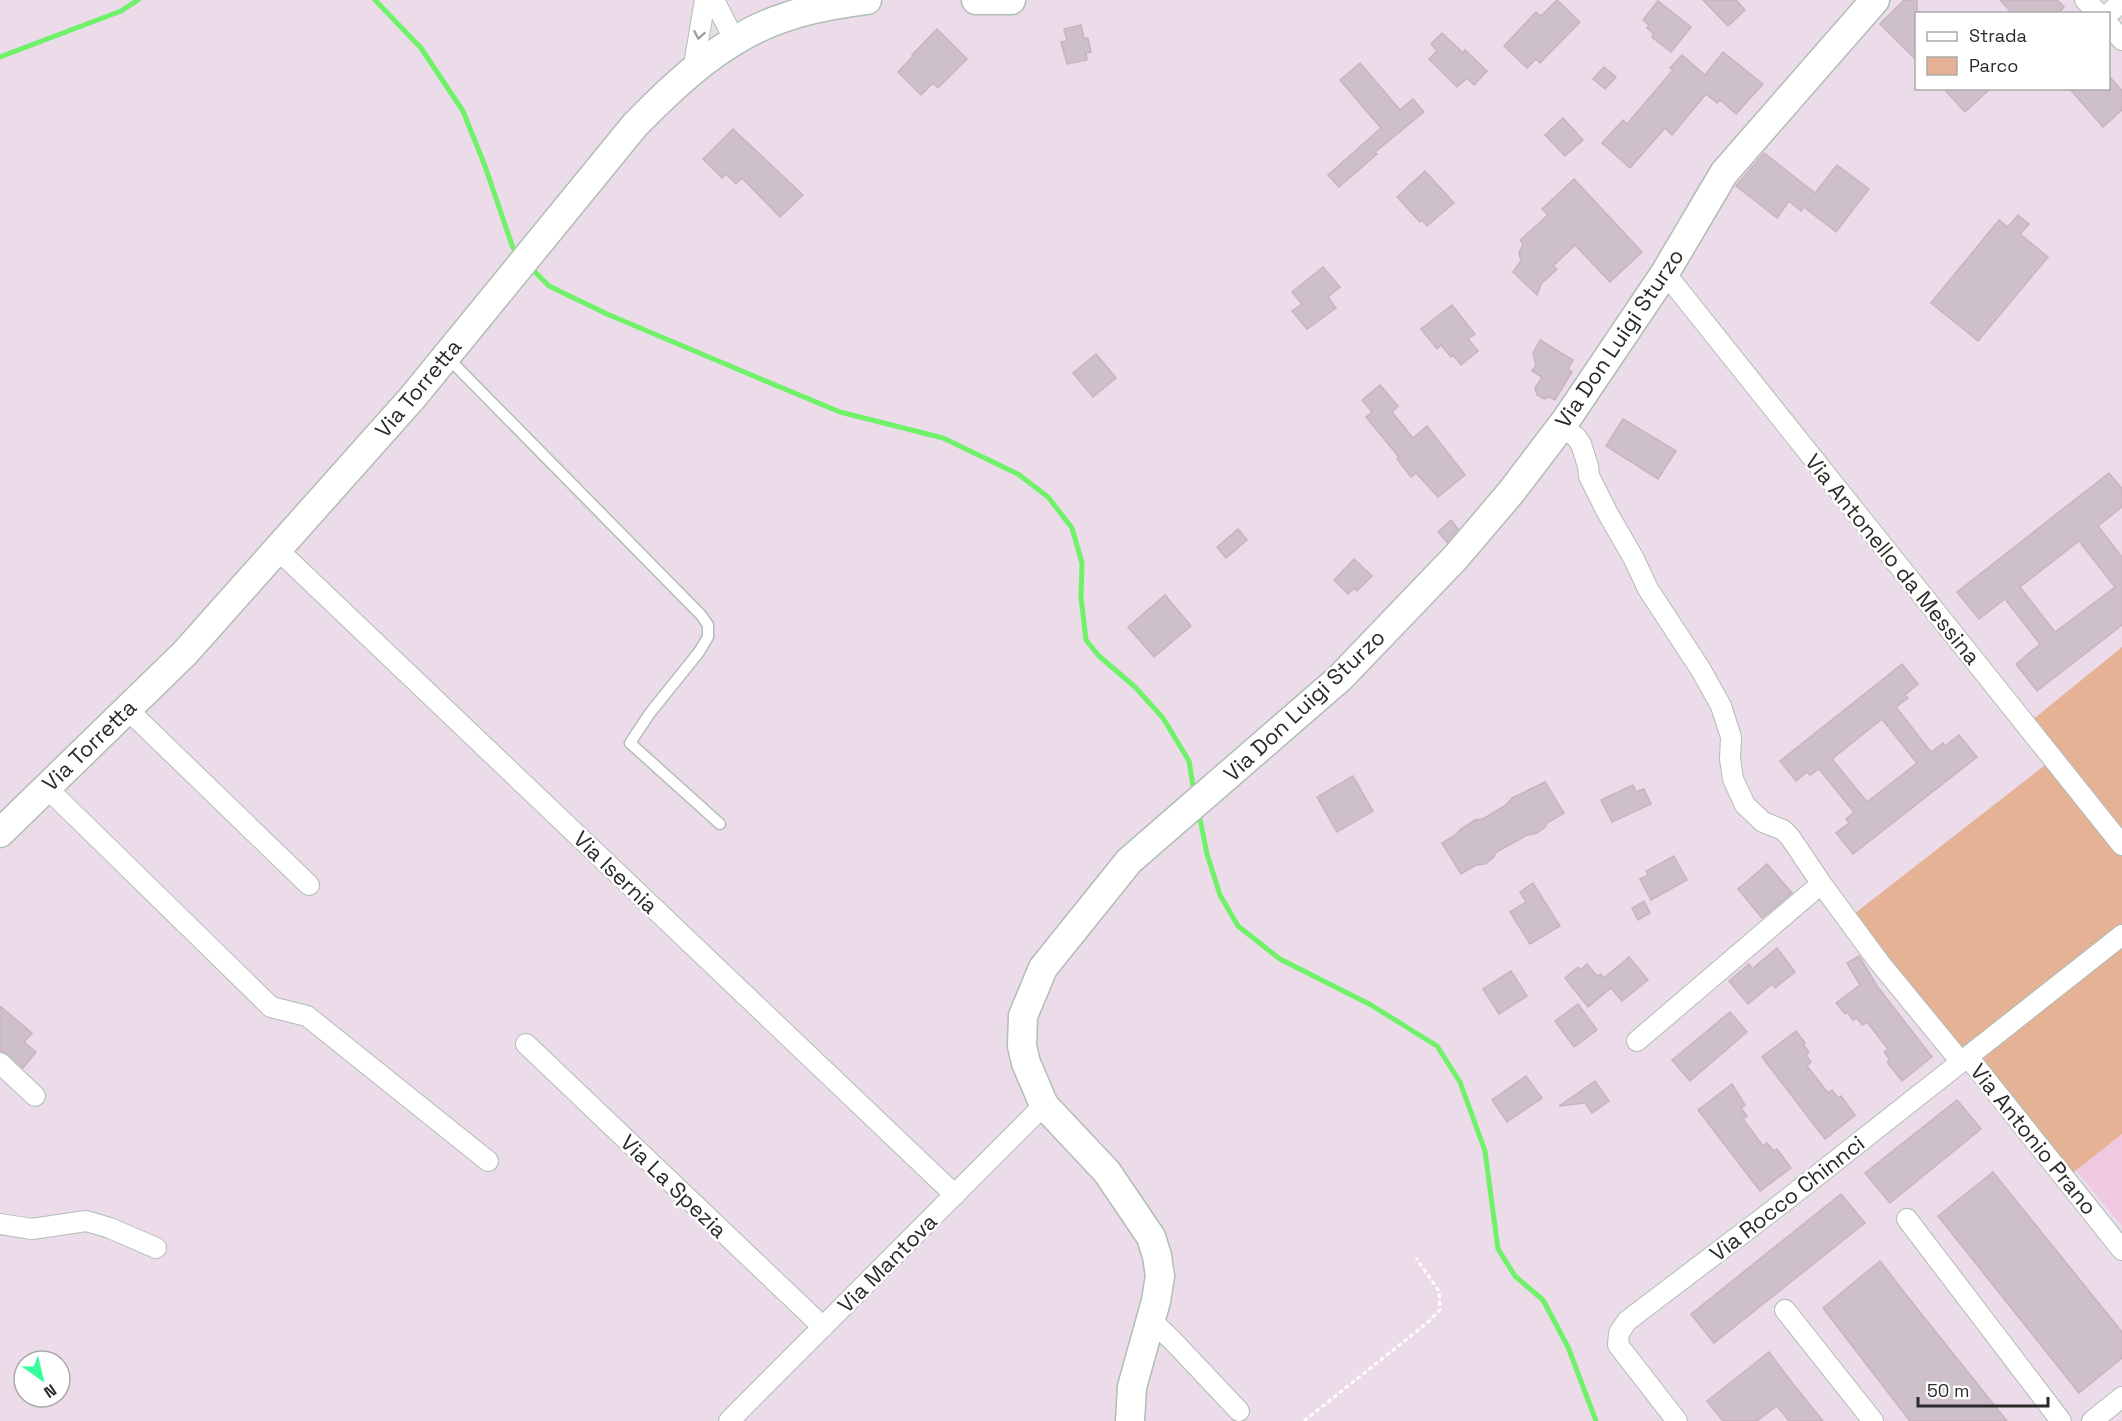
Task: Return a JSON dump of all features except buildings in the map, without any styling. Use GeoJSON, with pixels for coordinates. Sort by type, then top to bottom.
{"type":"FeatureCollection","features":[{"type":"Feature","properties":{"kind":"street"},"geometry":{"type":"LineString","coordinates":[[693,71],[705,0]]}},
{"type":"Feature","properties":{"kind":"street"},"geometry":{"type":"LineString","coordinates":[[714,0],[735,41]]}},
{"type":"Feature","properties":{"kind":"street","name":"Via Torretta"},"geometry":{"type":"LineString","coordinates":[[0,833],[185,653],[413,397],[635,125],[673,86],[753,30],[785,17],[823,6],[867,0]]}},
{"type":"Feature","properties":{"kind":"street"},"geometry":{"type":"LineString","coordinates":[[976,0],[1011,0]]}},
{"type":"Feature","properties":{"kind":"street","name":"Via Don Luigi Sturzo"},"geometry":{"type":"LineString","coordinates":[[1130,1421],[1132,1387],[1156,1301],[1160,1276],[1157,1256],[1150,1237],[1107,1172],[1044,1105],[1026,1063],[1022,1037],[1023,1016],[1043,968],[1129,861],[1340,678],[1455,557],[1498,508],[1561,426],[1665,273],[1724,173],[1875,0]]}},
{"type":"Feature","properties":{"kind":"street"},"geometry":{"type":"LineString","coordinates":[[2085,0],[2097,12]]}},
{"type":"Feature","properties":{"kind":"street"},"geometry":{"type":"LineString","coordinates":[[2110,12],[2122,2]]}},
{"type":"Feature","properties":{"kind":"street"},"geometry":{"type":"LineString","coordinates":[[2110,25],[2122,40]]}},
{"type":"Feature","properties":{"kind":"street","name":"Via Antonello da Messina"},"geometry":{"type":"LineString","coordinates":[[1665,273],[2122,845]]}},
{"type":"Feature","properties":{"kind":"street","name":"Via Antonio Prano"},"geometry":{"type":"LineString","coordinates":[[1561,426],[1576,437],[1581,444],[1594,489],[1634,559],[1648,589],[1701,670],[1721,706],[1731,737],[1730,759],[1733,779],[1745,805],[1763,822],[1783,830],[1790,837],[1821,884],[1879,962],[1964,1059],[2122,1250]]}},
{"type":"Feature","properties":{"kind":"street","name":"Via Isernia"},"geometry":{"type":"LineString","coordinates":[[277,549],[955,1195]]}},
{"type":"Feature","properties":{"kind":"street"},"geometry":{"type":"LineString","coordinates":[[127,709],[309,885]]}},
{"type":"Feature","properties":{"kind":"street"},"geometry":{"type":"LineString","coordinates":[[46,787],[271,1007],[306,1016],[488,1161]]}},
{"type":"Feature","properties":{"kind":"street"},"geometry":{"type":"LineString","coordinates":[[1637,1041],[1821,884]]}},
{"type":"Feature","properties":{"kind":"street","name":"Via Rocco Chinnci"},"geometry":{"type":"LineString","coordinates":[[1677,1421],[1618,1345],[1619,1333],[1627,1321],[2122,935]]}},
{"type":"Feature","properties":{"kind":"street","name":"Via La Spezia"},"geometry":{"type":"LineString","coordinates":[[526,1044],[823,1327]]}},
{"type":"Feature","properties":{"kind":"street"},"geometry":{"type":"LineString","coordinates":[[0,1063],[35,1096]]}},
{"type":"Feature","properties":{"kind":"street","name":"Via Mantova"},"geometry":{"type":"LineString","coordinates":[[729,1421],[1044,1105]]}},
{"type":"Feature","properties":{"kind":"street"},"geometry":{"type":"LineString","coordinates":[[1907,1219],[2061,1421]]}},
{"type":"Feature","properties":{"kind":"street"},"geometry":{"type":"LineString","coordinates":[[0,1224],[32,1229],[86,1221],[110,1228],[156,1248]]}},
{"type":"Feature","properties":{"kind":"street"},"geometry":{"type":"LineString","coordinates":[[1785,1310],[1873,1421]]}},
{"type":"Feature","properties":{"kind":"street"},"geometry":{"type":"LineString","coordinates":[[1151,1320],[1239,1411]]}},
{"type":"Feature","properties":{"kind":"street"},"geometry":{"type":"LineString","coordinates":[[2092,1421],[2122,1397]]}},
{"type":"Feature","properties":{"kind":"lane"},"geometry":{"type":"LineString","coordinates":[[446,356],[701,615],[708,625],[708,637],[699,652],[650,713],[630,743],[720,824]]}},
{"type":"Feature","properties":{"kind":"path"},"geometry":{"type":"LineString","coordinates":[[1304,1421],[1427,1323],[1440,1310],[1439,1291],[1416,1258]]}},
{"type":"Feature","properties":{"kind":"shaded area"},"geometry":{"type":"Polygon","coordinates":[[[2122,1134],[2122,1226],[2076,1170],[2122,1134]]]}},
{"type":"Feature","properties":{"kind":"green space"},"geometry":{"type":"Polygon","coordinates":[[[2122,647],[2122,1134],[2065,1179],[1854,914],[2053,759],[2026,725],[2122,647]]]}},
{"type":"Feature","properties":{"kind":"waterway"},"geometry":{"type":"LineString","coordinates":[[0,57],[121,11],[138,0]]}},
{"type":"Feature","properties":{"kind":"waterway"},"geometry":{"type":"LineString","coordinates":[[375,0],[421,48],[463,111],[485,166],[513,248]]}},
{"type":"Feature","properties":{"kind":"waterway"},"geometry":{"type":"LineString","coordinates":[[535,272],[549,286],[607,314],[840,412],[943,438],[1018,474],[1048,497],[1072,528],[1082,563],[1081,597],[1086,640],[1099,656],[1135,687],[1163,718],[1189,761],[1193,785]]}},
{"type":"Feature","properties":{"kind":"waterway"},"geometry":{"type":"LineString","coordinates":[[1200,819],[1207,854],[1220,895],[1238,926],[1280,959],[1371,1005],[1437,1046],[1460,1082],[1485,1151],[1498,1249],[1515,1276],[1543,1300],[1568,1347],[1596,1421]]}}]}
